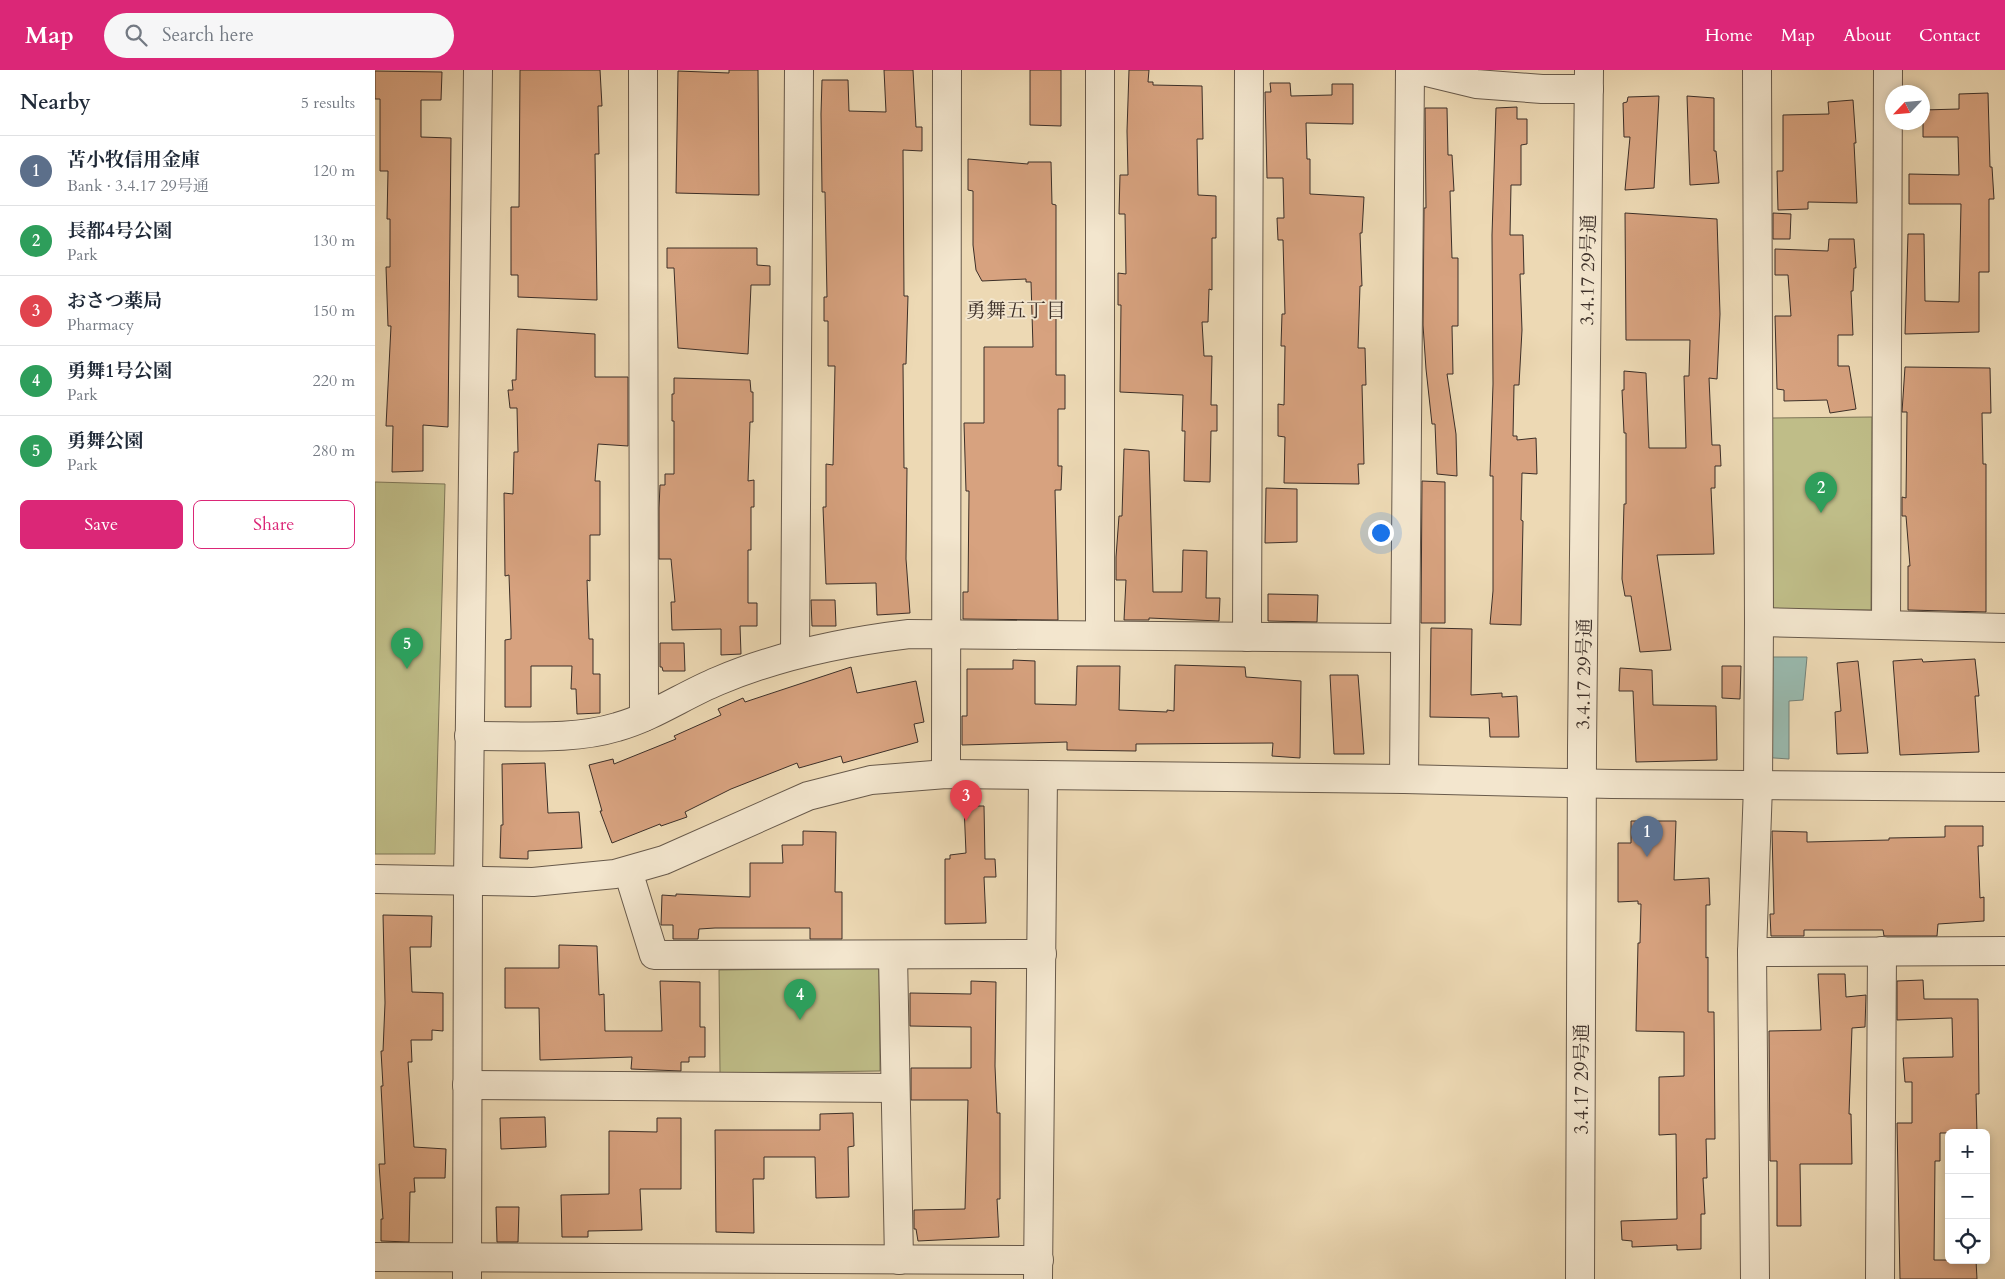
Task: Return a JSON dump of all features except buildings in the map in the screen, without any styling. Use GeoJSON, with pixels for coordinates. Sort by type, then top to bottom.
{"type":"FeatureCollection","features":[{"type":"Feature","properties":{"kind":"street"},"geometry":{"type":"LineString","coordinates":[[467,1269],[469,736],[478,70]]}},
{"type":"Feature","properties":{"kind":"street"},"geometry":{"type":"LineString","coordinates":[[643,70],[644,717]]}},
{"type":"Feature","properties":{"kind":"street"},"geometry":{"type":"LineString","coordinates":[[795,653],[799,70]]}},
{"type":"Feature","properties":{"kind":"street"},"geometry":{"type":"LineString","coordinates":[[946,774],[947,70]]}},
{"type":"Feature","properties":{"kind":"street"},"geometry":{"type":"LineString","coordinates":[[1100,70],[1100,635]]}},
{"type":"Feature","properties":{"kind":"street"},"geometry":{"type":"LineString","coordinates":[[1247,637],[1249,70]]}},
{"type":"Feature","properties":{"kind":"street"},"geometry":{"type":"LineString","coordinates":[[1404,779],[1410,70]]}},
{"type":"Feature","properties":{"kind":"street"},"geometry":{"type":"LineString","coordinates":[[1418,70],[1476,84],[1589,80]]}},
{"type":"Feature","properties":{"kind":"street"},"geometry":{"type":"LineString","coordinates":[[1755,1279],[1752,952],[1758,786],[1759,622],[1757,70]]}},
{"type":"Feature","properties":{"kind":"street"},"geometry":{"type":"LineString","coordinates":[[1886,625],[1888,70]]}},
{"type":"Feature","properties":{"kind":"street","name":"3.4.17 29号通"},"geometry":{"type":"LineString","coordinates":[[1580,1279],[1589,80]]}},
{"type":"Feature","properties":{"kind":"street"},"geometry":{"type":"LineString","coordinates":[[1759,622],[2005,628]]}},
{"type":"Feature","properties":{"kind":"street"},"geometry":{"type":"LineString","coordinates":[[469,736],[578,734],[617,727],[644,717],[718,681],[795,653],[866,639],[909,634],[1405,638]]}},
{"type":"Feature","properties":{"kind":"street"},"geometry":{"type":"LineString","coordinates":[[375,879],[563,881],[628,871],[664,860],[808,796],[871,780],[946,774],[1404,779],[1758,786],[2005,787]]}},
{"type":"Feature","properties":{"kind":"street"},"geometry":{"type":"LineString","coordinates":[[375,1257],[467,1269],[899,1260],[1039,1270],[1043,775]]}},
{"type":"Feature","properties":{"kind":"street"},"geometry":{"type":"LineString","coordinates":[[628,871],[654,955],[1042,954]]}},
{"type":"Feature","properties":{"kind":"street"},"geometry":{"type":"LineString","coordinates":[[1880,1279],[1882,951]]}},
{"type":"Feature","properties":{"kind":"street"},"geometry":{"type":"LineString","coordinates":[[1752,952],[2005,951]]}},
{"type":"Feature","properties":{"kind":"street"},"geometry":{"type":"LineString","coordinates":[[893,955],[899,1260]]}},
{"type":"Feature","properties":{"kind":"street"},"geometry":{"type":"LineString","coordinates":[[467,1086],[895,1088]]}},
{"type":"Feature","properties":{"kind":"shaded area"},"geometry":{"type":"Polygon","coordinates":[[[1872,417],[1871,610],[1772,609],[1771,418],[1872,417]]]}},
{"type":"Feature","properties":{"kind":"shaded area"},"geometry":{"type":"Polygon","coordinates":[[[375,482],[445,484],[435,854],[375,854],[375,482]]]}},
{"type":"Feature","properties":{"kind":"shaded area"},"geometry":{"type":"Polygon","coordinates":[[[879,968],[880,1071],[720,1073],[719,970],[879,968]]]}},
{"type":"Feature","properties":{"kind":"water"},"geometry":{"type":"Polygon","coordinates":[[[1761,657],[1807,657],[1803,700],[1789,701],[1789,759],[1760,757],[1761,657]]]}},
{"type":"Feature","properties":{"kind":"place","name":"長都4号公園"},"geometry":{"type":"Point","coordinates":[1821,513]}},
{"type":"Feature","properties":{"kind":"place","name":"勇舞公園"},"geometry":{"type":"Point","coordinates":[407,669]}},
{"type":"Feature","properties":{"kind":"place","name":"おさつ薬局"},"geometry":{"type":"Point","coordinates":[966,821]}},
{"type":"Feature","properties":{"kind":"place","name":"苫小牧信用金庫"},"geometry":{"type":"Point","coordinates":[1647,857]}},
{"type":"Feature","properties":{"kind":"place","name":"勇舞1号公園"},"geometry":{"type":"Point","coordinates":[800,1020]}},
{"type":"Feature","properties":{"kind":"district","name":"勇舞五丁目"},"geometry":{"type":"Point","coordinates":[1016,310]}}]}
